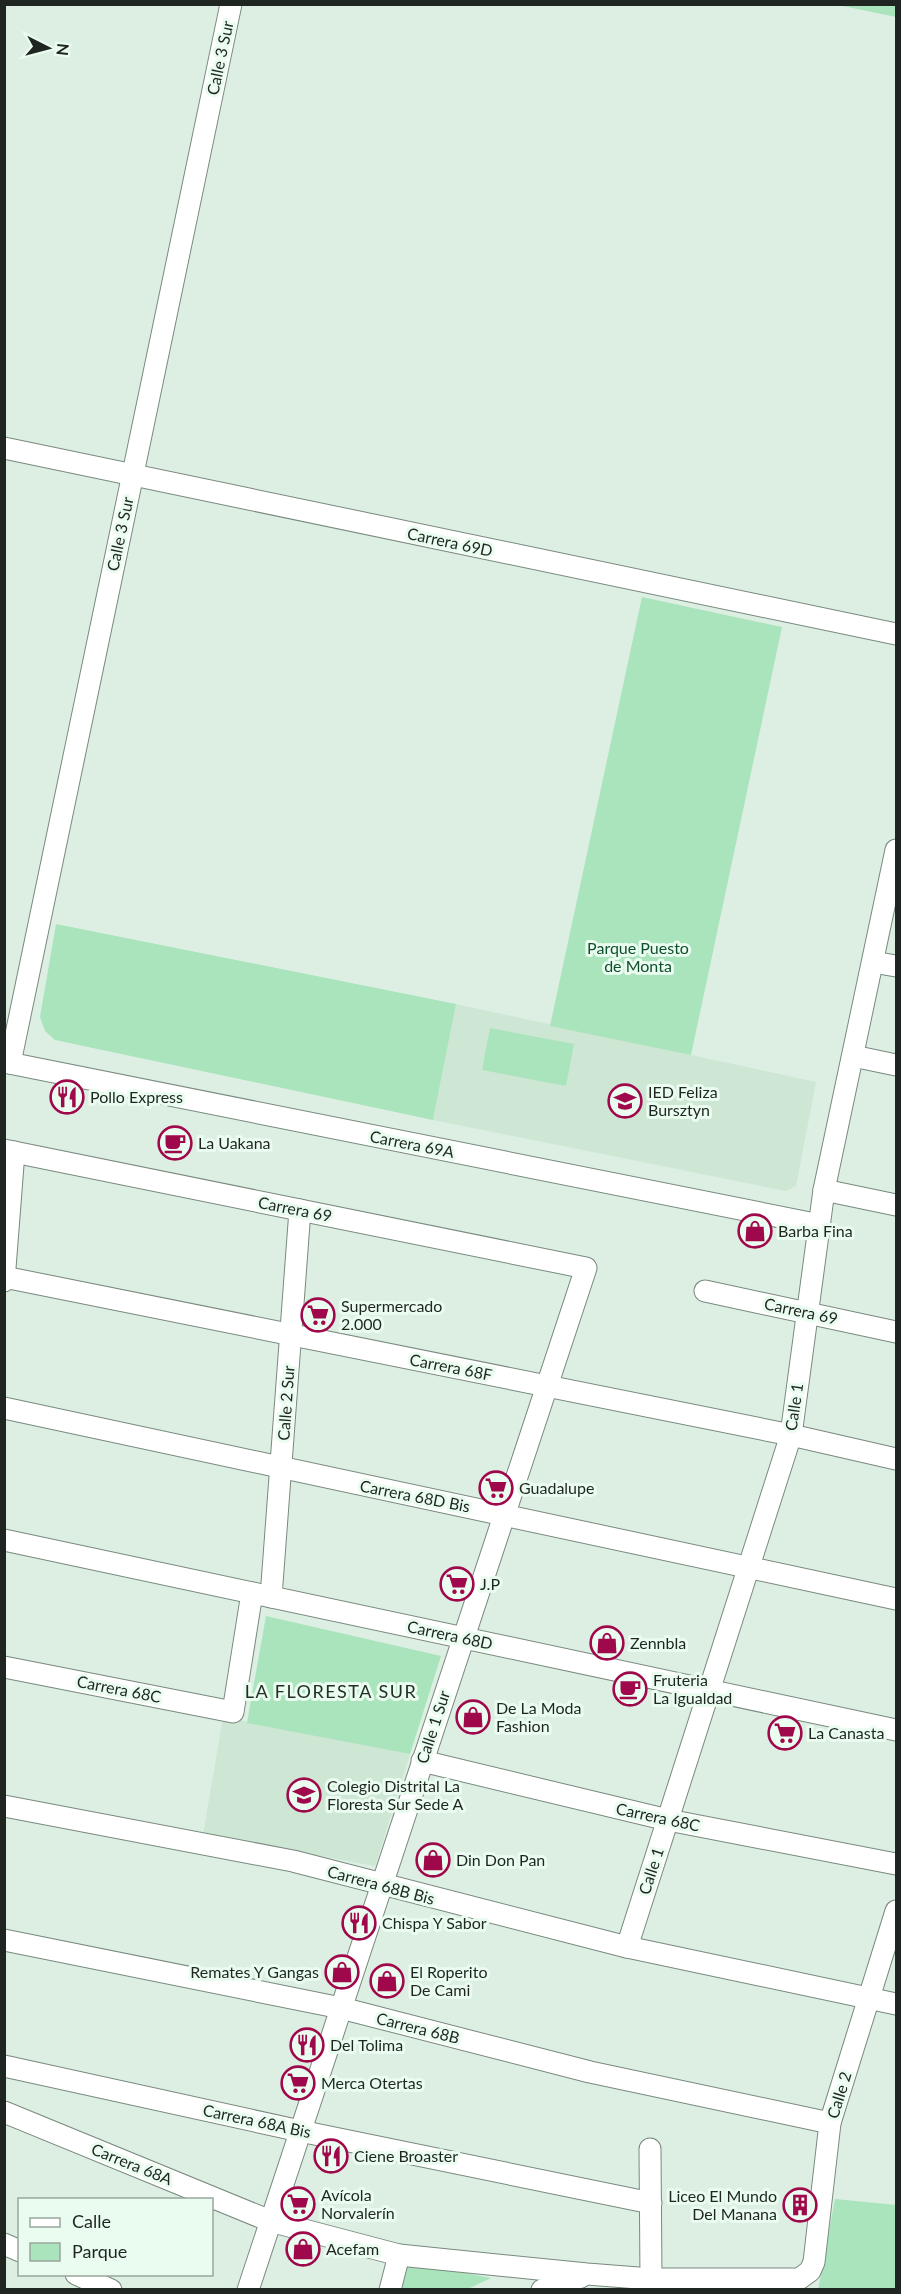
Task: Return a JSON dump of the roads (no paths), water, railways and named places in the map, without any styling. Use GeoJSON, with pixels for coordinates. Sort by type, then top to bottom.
{"type":"FeatureCollection","features":[{"type":"Feature","properties":{"kind":"street","name":"Calle 3 Sur"},"geometry":{"type":"LineString","coordinates":[[7,1063],[231,4]]}},
{"type":"Feature","properties":{"kind":"street","name":"Carrera 69D"},"geometry":{"type":"LineString","coordinates":[[4,448],[897,634]]}},
{"type":"Feature","properties":{"kind":"street","name":"Calle 1"},"geometry":{"type":"LineString","coordinates":[[627,1947],[791,1435],[824,1190],[897,850]]}},
{"type":"Feature","properties":{"kind":"street"},"geometry":{"type":"LineString","coordinates":[[873,962],[897,966]]}},
{"type":"Feature","properties":{"kind":"street"},"geometry":{"type":"LineString","coordinates":[[853,1056],[897,1065]]}},
{"type":"Feature","properties":{"kind":"street","name":"Carrera 69A"},"geometry":{"type":"LineString","coordinates":[[7,1063],[820,1225]]}},
{"type":"Feature","properties":{"kind":"street"},"geometry":{"type":"LineString","coordinates":[[5,1279],[9,1151]]}},
{"type":"Feature","properties":{"kind":"street","name":"Carrera 69"},"geometry":{"type":"LineString","coordinates":[[9,1151],[586,1268]]}},
{"type":"Feature","properties":{"kind":"street"},"geometry":{"type":"LineString","coordinates":[[824,1190],[897,1205]]}},
{"type":"Feature","properties":{"kind":"street","name":"Calle 2 Sur"},"geometry":{"type":"LineString","coordinates":[[233,1712],[262,1595],[280,1468],[300,1210]]}},
{"type":"Feature","properties":{"kind":"street","name":"Calle 1 Sur"},"geometry":{"type":"LineString","coordinates":[[248,2289],[586,1268]]}},
{"type":"Feature","properties":{"kind":"street","name":"Carrera 68F"},"geometry":{"type":"LineString","coordinates":[[5,1279],[791,1435],[897,1459]]}},
{"type":"Feature","properties":{"kind":"street","name":"Carrera 69"},"geometry":{"type":"LineString","coordinates":[[705,1291],[897,1332]]}},
{"type":"Feature","properties":{"kind":"street","name":"Carrera 68D Bis"},"geometry":{"type":"LineString","coordinates":[[4,1408],[897,1599]]}},
{"type":"Feature","properties":{"kind":"street","name":"Carrera 68D"},"geometry":{"type":"LineString","coordinates":[[4,1540],[897,1730]]}},
{"type":"Feature","properties":{"kind":"street","name":"Carrera 68C"},"geometry":{"type":"LineString","coordinates":[[4,1667],[233,1712]]}},
{"type":"Feature","properties":{"kind":"street","name":"Carrera 68C"},"geometry":{"type":"LineString","coordinates":[[422,1761],[668,1820],[897,1864]]}},
{"type":"Feature","properties":{"kind":"street","name":"Carrera 68B Bis"},"geometry":{"type":"LineString","coordinates":[[4,1806],[293,1861],[627,1947],[897,2004]]}},
{"type":"Feature","properties":{"kind":"street","name":"Calle 2"},"geometry":{"type":"LineString","coordinates":[[651,2278],[798,2279],[810,2271],[814,2262],[830,2123],[897,1911]]}},
{"type":"Feature","properties":{"kind":"street","name":"Carrera 68B"},"geometry":{"type":"LineString","coordinates":[[4,1940],[341,2008],[590,2072],[830,2123]]}},
{"type":"Feature","properties":{"kind":"street","name":"Carrera 68A Bis"},"geometry":{"type":"LineString","coordinates":[[4,2066],[651,2203]]}},
{"type":"Feature","properties":{"kind":"street","name":"Carrera 68A"},"geometry":{"type":"LineString","coordinates":[[4,2112],[270,2221],[399,2254],[587,2274]]}},
{"type":"Feature","properties":{"kind":"street"},"geometry":{"type":"LineString","coordinates":[[542,2289],[587,2274],[651,2278],[650,2149]]}},
{"type":"Feature","properties":{"kind":"street"},"geometry":{"type":"LineString","coordinates":[[4,2244],[18,2250]]}},
{"type":"Feature","properties":{"kind":"street"},"geometry":{"type":"LineString","coordinates":[[390,2289],[399,2254]]}},
{"type":"Feature","properties":{"kind":"street"},"geometry":{"type":"LineString","coordinates":[[81,2276],[111,2289]]}},
{"type":"Feature","properties":{"kind":"place","name":"Pollo Express"},"geometry":{"type":"Point","coordinates":[67,1097]}},
{"type":"Feature","properties":{"kind":"place","name":"IED Feliza Bursztyn"},"geometry":{"type":"Point","coordinates":[625,1101]}},
{"type":"Feature","properties":{"kind":"place","name":"La Uakana"},"geometry":{"type":"Point","coordinates":[175,1143]}},
{"type":"Feature","properties":{"kind":"place","name":"Barba Fina"},"geometry":{"type":"Point","coordinates":[755,1231]}},
{"type":"Feature","properties":{"kind":"place","name":"Supermercado 2.000"},"geometry":{"type":"Point","coordinates":[318,1315]}},
{"type":"Feature","properties":{"kind":"place","name":"Guadalupe"},"geometry":{"type":"Point","coordinates":[496,1488]}},
{"type":"Feature","properties":{"kind":"place","name":"J.P"},"geometry":{"type":"Point","coordinates":[457,1584]}},
{"type":"Feature","properties":{"kind":"place","name":"Zennbla"},"geometry":{"type":"Point","coordinates":[607,1643]}},
{"type":"Feature","properties":{"kind":"place","name":"Fruteria La Igualdad"},"geometry":{"type":"Point","coordinates":[630,1689]}},
{"type":"Feature","properties":{"kind":"place","name":"De La Moda Fashion"},"geometry":{"type":"Point","coordinates":[473,1717]}},
{"type":"Feature","properties":{"kind":"place","name":"La Canasta"},"geometry":{"type":"Point","coordinates":[785,1733]}},
{"type":"Feature","properties":{"kind":"place","name":"Colegio Distrital La Floresta Sur Sede A"},"geometry":{"type":"Point","coordinates":[304,1795]}},
{"type":"Feature","properties":{"kind":"place","name":"Din Don Pan"},"geometry":{"type":"Point","coordinates":[433,1860]}},
{"type":"Feature","properties":{"kind":"place","name":"Chispa Y Sabor"},"geometry":{"type":"Point","coordinates":[359,1923]}},
{"type":"Feature","properties":{"kind":"place","name":"Remates Y Gangas"},"geometry":{"type":"Point","coordinates":[342,1972]}},
{"type":"Feature","properties":{"kind":"place","name":"El Roperito De Cami"},"geometry":{"type":"Point","coordinates":[387,1981]}},
{"type":"Feature","properties":{"kind":"place","name":"Del Tolima"},"geometry":{"type":"Point","coordinates":[307,2045]}},
{"type":"Feature","properties":{"kind":"place","name":"Merca Otertas"},"geometry":{"type":"Point","coordinates":[298,2083]}},
{"type":"Feature","properties":{"kind":"place","name":"Ciene Broaster"},"geometry":{"type":"Point","coordinates":[331,2156]}},
{"type":"Feature","properties":{"kind":"place","name":"Avícola Norvalerín"},"geometry":{"type":"Point","coordinates":[298,2204]}},
{"type":"Feature","properties":{"kind":"place","name":"Liceo El Mundo Del Manana"},"geometry":{"type":"Point","coordinates":[800,2205]}},
{"type":"Feature","properties":{"kind":"place","name":"Acefam"},"geometry":{"type":"Point","coordinates":[303,2249]}},
{"type":"Feature","properties":{"kind":"district","name":"LA FLORESTA SUR"},"geometry":{"type":"Point","coordinates":[331,1692]}},
{"type":"Feature","properties":{"kind":"park label","name":"Parque Puesto de Monta"},"geometry":{"type":"Point","coordinates":[638,957]}}]}
